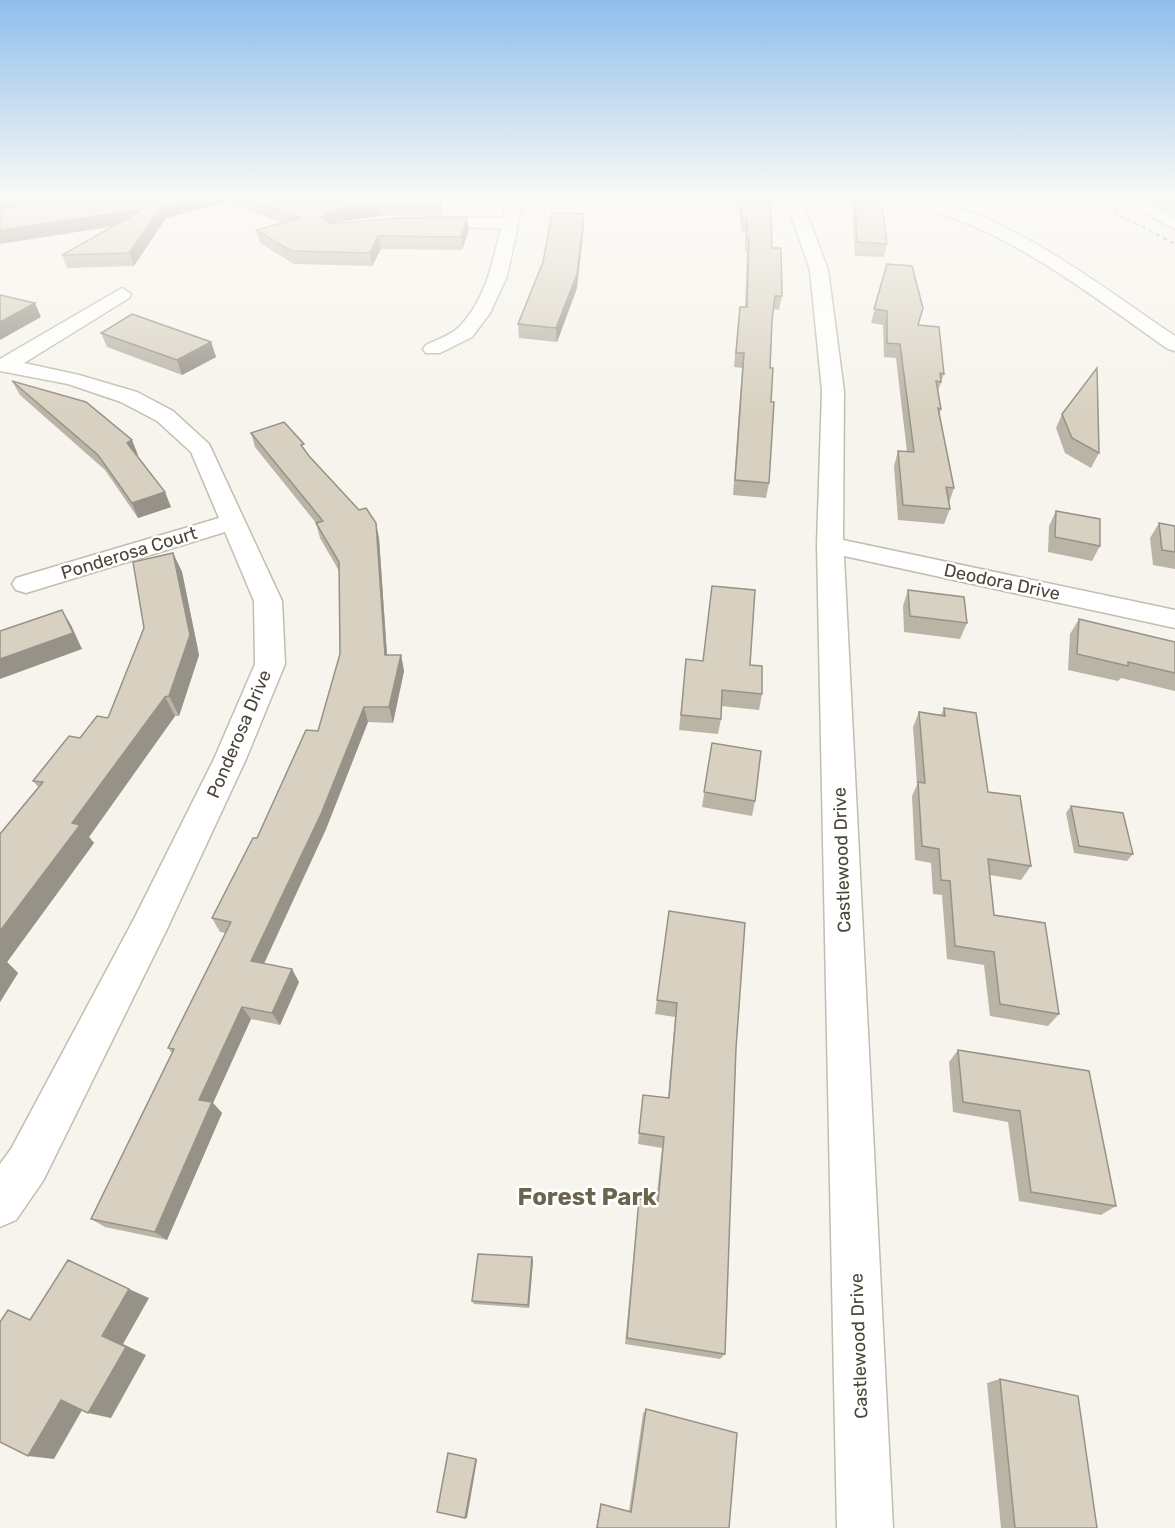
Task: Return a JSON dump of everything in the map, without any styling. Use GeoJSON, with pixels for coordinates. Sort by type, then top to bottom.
{"type":"FeatureCollection","features":[{"type":"Feature","properties":{"kind":"street"},"geometry":{"type":"LineString","coordinates":[[433,349],[465,333],[480,313],[499,268]]}},
{"type":"Feature","properties":{"kind":"street","name":"Castlewood Drive"},"geometry":{"type":"LineString","coordinates":[[818,268],[833,391],[830,545],[865,1528]]}},
{"type":"Feature","properties":{"kind":"street"},"geometry":{"type":"LineString","coordinates":[[1056,268],[1175,345]]}},
{"type":"Feature","properties":{"kind":"street"},"geometry":{"type":"LineString","coordinates":[[3,366],[122,294]]}},
{"type":"Feature","properties":{"kind":"street","name":"Ponderosa Drive"},"geometry":{"type":"LineString","coordinates":[[0,1204],[27,1165],[148,929],[230,759],[270,664],[268,601],[201,449],[165,416],[129,397],[72,379],[3,366]]}},
{"type":"Feature","properties":{"kind":"street","name":"Ponderosa Court"},"geometry":{"type":"LineString","coordinates":[[26,584],[232,522]]}},
{"type":"Feature","properties":{"kind":"street","name":"Deodora Drive"},"geometry":{"type":"LineString","coordinates":[[830,545],[1175,619]]}},
{"type":"Feature","properties":{"kind":"building"},"geometry":{"type":"Polygon","coordinates":[[[540,268],[578,268],[556,328],[518,324],[540,268]]]}},
{"type":"Feature","properties":{"kind":"building"},"geometry":{"type":"Polygon","coordinates":[[[748,268],[781,268],[782,296],[775,296],[772,321],[770,368],[773,368],[771,402],[774,402],[769,483],[735,480],[744,353],[736,353],[740,307],[747,307],[748,268]]]}},
{"type":"Feature","properties":{"kind":"building"},"geometry":{"type":"Polygon","coordinates":[[[886,268],[913,268],[923,308],[918,325],[939,327],[944,374],[940,373],[941,382],[936,381],[941,409],[938,408],[954,488],[946,487],[950,509],[903,505],[898,451],[914,452],[900,344],[887,343],[887,311],[874,309],[886,268]]]}},
{"type":"Feature","properties":{"kind":"building"},"geometry":{"type":"Polygon","coordinates":[[[0,295],[35,303],[0,322],[0,295]]]}},
{"type":"Feature","properties":{"kind":"building"},"geometry":{"type":"Polygon","coordinates":[[[132,314],[211,342],[177,360],[101,333],[132,314]]]}},
{"type":"Feature","properties":{"kind":"building"},"geometry":{"type":"Polygon","coordinates":[[[1097,368],[1099,453],[1072,438],[1062,414],[1097,368]]]}},
{"type":"Feature","properties":{"kind":"building"},"geometry":{"type":"Polygon","coordinates":[[[12,381],[86,402],[132,440],[127,443],[165,492],[132,503],[98,455],[12,381]]]}},
{"type":"Feature","properties":{"kind":"building"},"geometry":{"type":"Polygon","coordinates":[[[284,422],[304,444],[301,445],[309,456],[359,510],[366,508],[376,523],[385,655],[401,655],[389,707],[364,707],[321,814],[251,961],[292,969],[272,1013],[242,1007],[199,1100],[212,1102],[155,1232],[91,1219],[174,1049],[168,1048],[231,922],[212,918],[253,838],[257,838],[306,730],[318,731],[340,654],[339,562],[316,523],[323,521],[251,433],[284,422]]]}},
{"type":"Feature","properties":{"kind":"building"},"geometry":{"type":"Polygon","coordinates":[[[1056,511],[1100,519],[1100,546],[1055,537],[1056,511]]]}},
{"type":"Feature","properties":{"kind":"building"},"geometry":{"type":"Polygon","coordinates":[[[1159,523],[1175,526],[1175,552],[1162,550],[1159,523]]]}},
{"type":"Feature","properties":{"kind":"building"},"geometry":{"type":"Polygon","coordinates":[[[173,553],[190,635],[169,696],[165,697],[72,823],[80,825],[0,931],[0,834],[43,782],[33,781],[69,736],[80,738],[97,716],[108,718],[144,628],[133,562],[173,553]]]}},
{"type":"Feature","properties":{"kind":"building"},"geometry":{"type":"Polygon","coordinates":[[[712,586],[755,590],[750,665],[762,666],[762,694],[722,690],[721,719],[681,715],[686,659],[703,661],[712,586]]]}},
{"type":"Feature","properties":{"kind":"building"},"geometry":{"type":"Polygon","coordinates":[[[908,590],[964,597],[967,623],[910,616],[908,590]]]}},
{"type":"Feature","properties":{"kind":"building"},"geometry":{"type":"Polygon","coordinates":[[[62,610],[73,633],[0,659],[0,631],[62,610]]]}},
{"type":"Feature","properties":{"kind":"building"},"geometry":{"type":"Polygon","coordinates":[[[1079,619],[1175,642],[1175,673],[1128,662],[1128,666],[1077,654],[1079,619]]]}},
{"type":"Feature","properties":{"kind":"building"},"geometry":{"type":"Polygon","coordinates":[[[944,708],[976,713],[988,792],[1020,796],[1031,866],[988,859],[994,915],[1045,923],[1059,1014],[1000,1004],[994,952],[955,946],[950,881],[941,880],[939,849],[922,846],[918,782],[925,783],[919,712],[945,716],[944,708]]]}},
{"type":"Feature","properties":{"kind":"building"},"geometry":{"type":"Polygon","coordinates":[[[712,743],[761,751],[755,801],[704,792],[712,743]]]}},
{"type":"Feature","properties":{"kind":"building"},"geometry":{"type":"Polygon","coordinates":[[[1071,806],[1123,813],[1133,854],[1079,846],[1071,806]]]}},
{"type":"Feature","properties":{"kind":"building"},"geometry":{"type":"Polygon","coordinates":[[[669,911],[745,923],[736,1048],[725,1354],[627,1338],[639,1199],[658,1202],[664,1137],[639,1133],[643,1095],[669,1098],[677,1003],[657,1000],[669,911]]]}},
{"type":"Feature","properties":{"kind":"building"},"geometry":{"type":"Polygon","coordinates":[[[958,1050],[1089,1071],[1116,1206],[1031,1192],[1020,1111],[963,1102],[958,1050]]]}},
{"type":"Feature","properties":{"kind":"building"},"geometry":{"type":"Polygon","coordinates":[[[478,1254],[532,1257],[528,1305],[472,1301],[478,1254]]]}},
{"type":"Feature","properties":{"kind":"building"},"geometry":{"type":"Polygon","coordinates":[[[68,1260],[129,1289],[102,1336],[126,1347],[88,1413],[61,1400],[28,1456],[0,1442],[0,1322],[8,1310],[30,1320],[68,1260]]]}},
{"type":"Feature","properties":{"kind":"building"},"geometry":{"type":"Polygon","coordinates":[[[1000,1379],[1078,1396],[1097,1528],[1015,1528],[1000,1379]]]}},
{"type":"Feature","properties":{"kind":"building"},"geometry":{"type":"Polygon","coordinates":[[[646,1409],[737,1433],[729,1528],[597,1528],[601,1504],[631,1512],[646,1409]]]}},
{"type":"Feature","properties":{"kind":"building"},"geometry":{"type":"Polygon","coordinates":[[[448,1453],[476,1459],[465,1518],[437,1512],[448,1453]]]}},
{"type":"Feature","properties":{"kind":"district","name":"Forest Park"},"geometry":{"type":"Point","coordinates":[587,1197]}}]}
